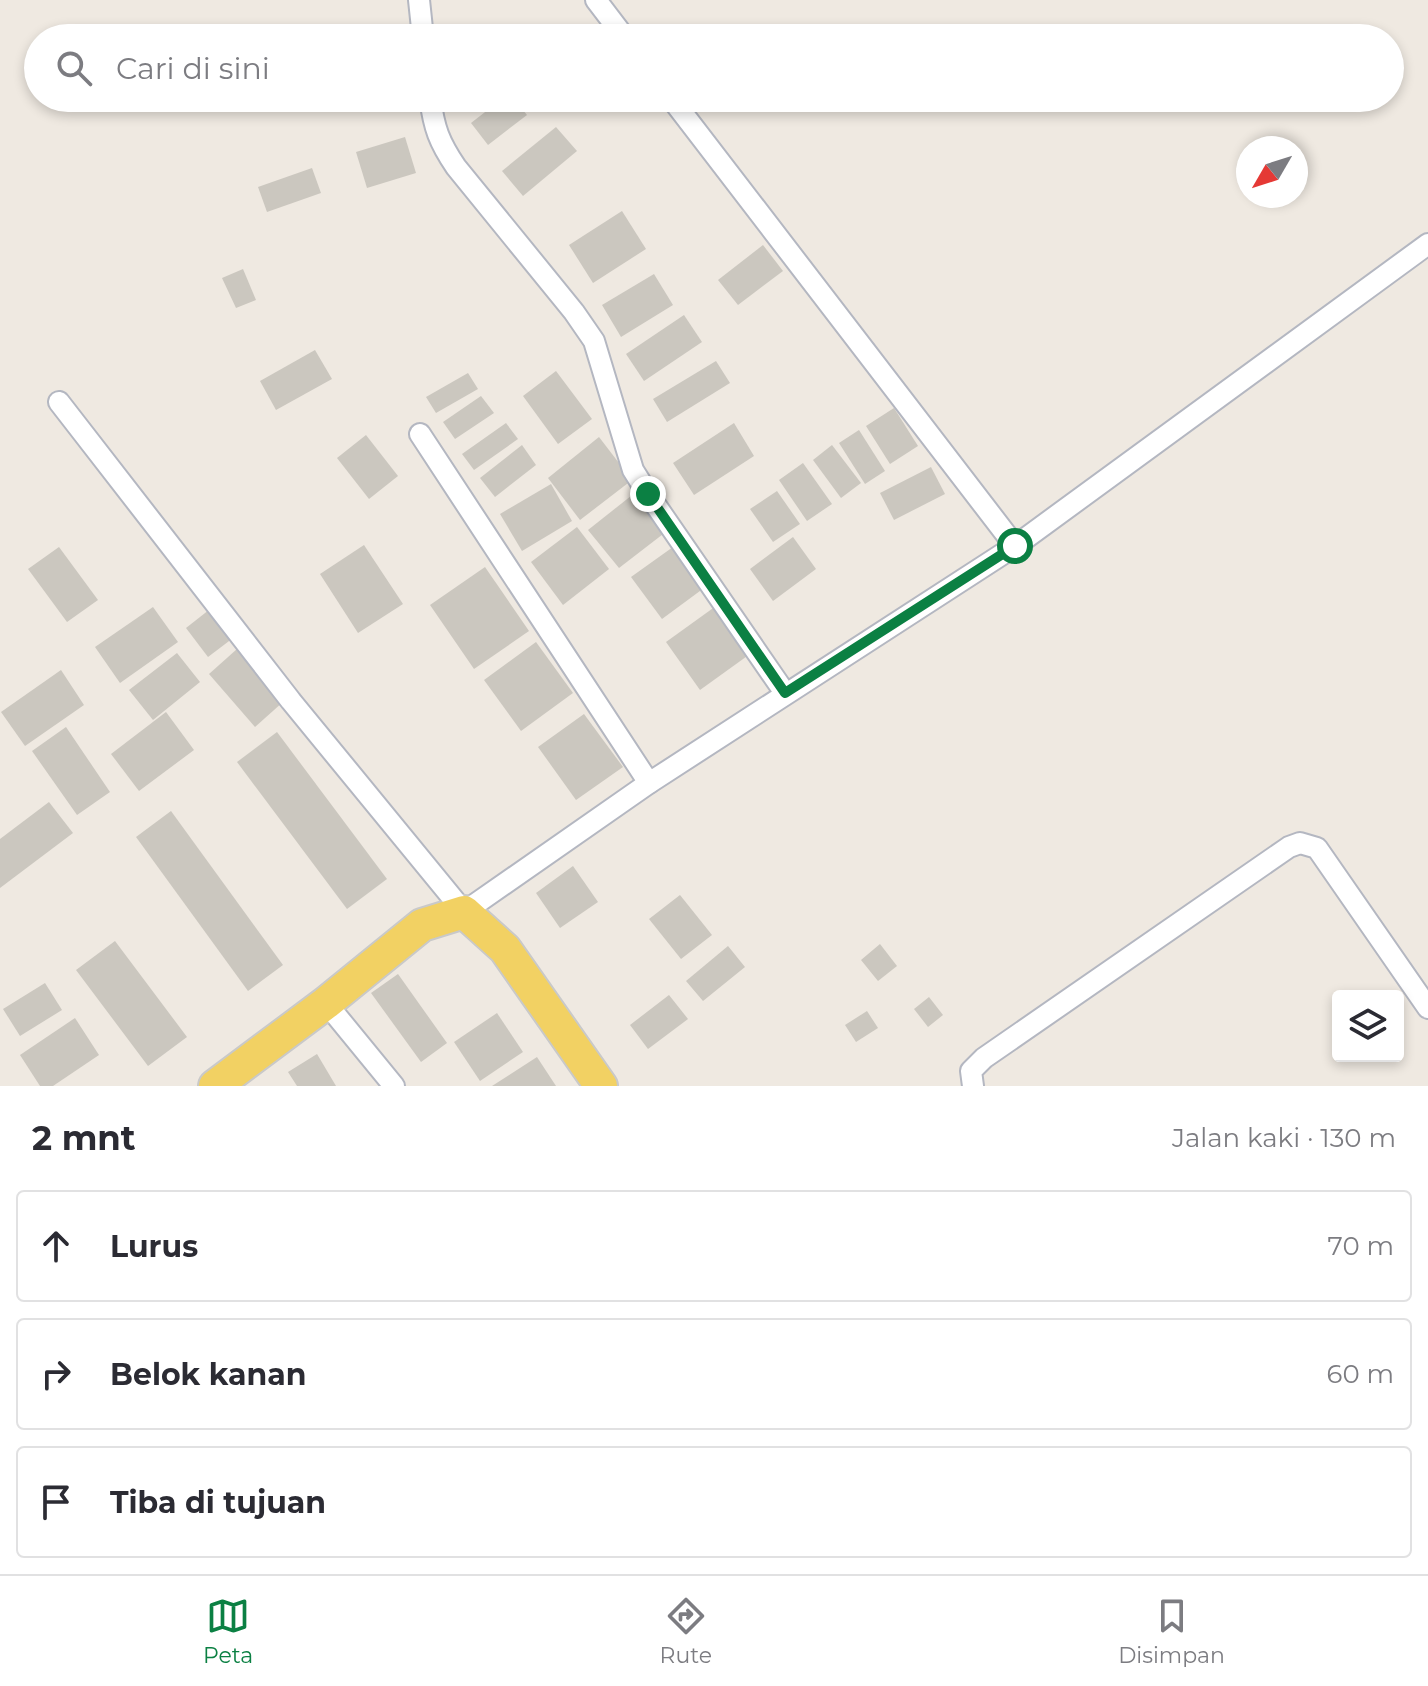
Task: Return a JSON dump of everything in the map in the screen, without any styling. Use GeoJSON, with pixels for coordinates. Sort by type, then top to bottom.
{"type":"FeatureCollection","features":[{"type":"Feature","properties":{"kind":"main road"},"geometry":{"type":"LineString","coordinates":[[215,1086],[326,1003],[422,925],[464,912],[505,949],[601,1086]]}},
{"type":"Feature","properties":{"kind":"street"},"geometry":{"type":"LineString","coordinates":[[419,0],[422,24]]}},
{"type":"Feature","properties":{"kind":"street"},"geometry":{"type":"LineString","coordinates":[[596,0],[614,24]]}},
{"type":"Feature","properties":{"kind":"street"},"geometry":{"type":"LineString","coordinates":[[432,112],[443,148],[456,167],[594,341],[633,470],[785,693]]}},
{"type":"Feature","properties":{"kind":"street"},"geometry":{"type":"LineString","coordinates":[[682,112],[1015,546]]}},
{"type":"Feature","properties":{"kind":"street"},"geometry":{"type":"LineString","coordinates":[[59,402],[291,701],[464,912],[649,783],[1015,546],[1428,244]]}},
{"type":"Feature","properties":{"kind":"street"},"geometry":{"type":"LineString","coordinates":[[420,434],[649,783]]}},
{"type":"Feature","properties":{"kind":"street"},"geometry":{"type":"LineString","coordinates":[[973,1086],[971,1071],[984,1058],[1289,847],[1300,843],[1317,848],[1428,1008]]}},
{"type":"Feature","properties":{"kind":"street"},"geometry":{"type":"LineString","coordinates":[[326,1003],[394,1086]]}},
{"type":"Feature","properties":{"kind":"building"},"geometry":{"type":"Polygon","coordinates":[[[485,112],[525,112],[527,115],[488,145],[471,123],[485,112]]]}},
{"type":"Feature","properties":{"kind":"building"},"geometry":{"type":"Polygon","coordinates":[[[556,127],[577,151],[523,196],[502,171],[556,127]]]}},
{"type":"Feature","properties":{"kind":"building"},"geometry":{"type":"Polygon","coordinates":[[[405,137],[416,173],[367,188],[356,152],[405,137]]]}},
{"type":"Feature","properties":{"kind":"building"},"geometry":{"type":"Polygon","coordinates":[[[312,168],[321,193],[267,212],[258,187],[312,168]]]}},
{"type":"Feature","properties":{"kind":"building"},"geometry":{"type":"Polygon","coordinates":[[[622,211],[646,249],[593,283],[569,245],[622,211]]]}},
{"type":"Feature","properties":{"kind":"building"},"geometry":{"type":"Polygon","coordinates":[[[763,245],[783,271],[738,305],[718,280],[763,245]]]}},
{"type":"Feature","properties":{"kind":"building"},"geometry":{"type":"Polygon","coordinates":[[[243,269],[256,300],[236,308],[222,278],[243,269]]]}},
{"type":"Feature","properties":{"kind":"building"},"geometry":{"type":"Polygon","coordinates":[[[654,274],[673,305],[621,337],[602,305],[654,274]]]}},
{"type":"Feature","properties":{"kind":"building"},"geometry":{"type":"Polygon","coordinates":[[[684,315],[702,342],[644,381],[626,354],[684,315]]]}},
{"type":"Feature","properties":{"kind":"building"},"geometry":{"type":"Polygon","coordinates":[[[315,350],[332,379],[276,410],[260,381],[315,350]]]}},
{"type":"Feature","properties":{"kind":"building"},"geometry":{"type":"Polygon","coordinates":[[[716,361],[730,383],[667,422],[653,399],[716,361]]]}},
{"type":"Feature","properties":{"kind":"building"},"geometry":{"type":"Polygon","coordinates":[[[556,371],[592,419],[558,444],[523,396],[556,371]]]}},
{"type":"Feature","properties":{"kind":"building"},"geometry":{"type":"Polygon","coordinates":[[[468,373],[478,389],[436,413],[426,397],[468,373]]]}},
{"type":"Feature","properties":{"kind":"building"},"geometry":{"type":"Polygon","coordinates":[[[481,396],[494,413],[455,439],[443,422],[481,396]]]}},
{"type":"Feature","properties":{"kind":"building"},"geometry":{"type":"Polygon","coordinates":[[[894,408],[918,446],[890,464],[866,426],[894,408]]]}},
{"type":"Feature","properties":{"kind":"building"},"geometry":{"type":"Polygon","coordinates":[[[506,423],[518,439],[474,470],[462,454],[506,423]]]}},
{"type":"Feature","properties":{"kind":"building"},"geometry":{"type":"Polygon","coordinates":[[[734,423],[754,456],[694,495],[673,463],[734,423]]]}},
{"type":"Feature","properties":{"kind":"building"},"geometry":{"type":"Polygon","coordinates":[[[859,430],[885,471],[865,484],[839,443],[859,430]]]}},
{"type":"Feature","properties":{"kind":"building"},"geometry":{"type":"Polygon","coordinates":[[[366,435],[398,476],[369,499],[337,458],[366,435]]]}},
{"type":"Feature","properties":{"kind":"building"},"geometry":{"type":"Polygon","coordinates":[[[599,437],[632,480],[580,520],[548,478],[599,437]]]}},
{"type":"Feature","properties":{"kind":"building"},"geometry":{"type":"Polygon","coordinates":[[[522,445],[536,465],[495,497],[480,478],[522,445]]]}},
{"type":"Feature","properties":{"kind":"building"},"geometry":{"type":"Polygon","coordinates":[[[832,445],[861,483],[841,498],[813,460],[832,445]]]}},
{"type":"Feature","properties":{"kind":"building"},"geometry":{"type":"Polygon","coordinates":[[[803,463],[832,504],[807,521],[779,480],[803,463]]]}},
{"type":"Feature","properties":{"kind":"building"},"geometry":{"type":"Polygon","coordinates":[[[931,467],[945,494],[894,520],[880,493],[931,467]]]}},
{"type":"Feature","properties":{"kind":"building"},"geometry":{"type":"Polygon","coordinates":[[[551,484],[572,521],[522,551],[500,514],[551,484]]]}},
{"type":"Feature","properties":{"kind":"building"},"geometry":{"type":"Polygon","coordinates":[[[777,491],[800,524],[773,542],[750,509],[777,491]]]}},
{"type":"Feature","properties":{"kind":"building"},"geometry":{"type":"Polygon","coordinates":[[[636,492],[667,531],[619,568],[588,530],[636,492]]]}},
{"type":"Feature","properties":{"kind":"building"},"geometry":{"type":"Polygon","coordinates":[[[577,527],[609,569],[563,605],[531,562],[577,527]]]}},
{"type":"Feature","properties":{"kind":"building"},"geometry":{"type":"Polygon","coordinates":[[[793,537],[816,569],[773,601],[750,569],[793,537]]]}},
{"type":"Feature","properties":{"kind":"building"},"geometry":{"type":"Polygon","coordinates":[[[364,545],[403,604],[358,633],[320,574],[364,545]]]}},
{"type":"Feature","properties":{"kind":"building"},"geometry":{"type":"Polygon","coordinates":[[[59,547],[98,600],[67,622],[28,569],[59,547]]]}},
{"type":"Feature","properties":{"kind":"building"},"geometry":{"type":"Polygon","coordinates":[[[673,547],[704,588],[662,619],[631,577],[673,547]]]}},
{"type":"Feature","properties":{"kind":"building"},"geometry":{"type":"Polygon","coordinates":[[[485,567],[529,631],[474,669],[430,605],[485,567]]]}},
{"type":"Feature","properties":{"kind":"building"},"geometry":{"type":"Polygon","coordinates":[[[214,606],[237,635],[208,657],[186,628],[214,606]]]}},
{"type":"Feature","properties":{"kind":"building"},"geometry":{"type":"Polygon","coordinates":[[[716,606],[750,654],[700,690],[666,642],[716,606]]]}},
{"type":"Feature","properties":{"kind":"building"},"geometry":{"type":"Polygon","coordinates":[[[153,607],[178,642],[120,683],[95,647],[153,607]]]}},
{"type":"Feature","properties":{"kind":"building"},"geometry":{"type":"Polygon","coordinates":[[[536,642],[573,693],[521,731],[484,680],[536,642]]]}},
{"type":"Feature","properties":{"kind":"building"},"geometry":{"type":"Polygon","coordinates":[[[237,649],[283,702],[255,727],[209,674],[237,649]]]}},
{"type":"Feature","properties":{"kind":"building"},"geometry":{"type":"Polygon","coordinates":[[[177,653],[200,682],[153,720],[129,690],[177,653]]]}},
{"type":"Feature","properties":{"kind":"building"},"geometry":{"type":"Polygon","coordinates":[[[61,670],[84,705],[25,746],[1,712],[61,670]]]}},
{"type":"Feature","properties":{"kind":"building"},"geometry":{"type":"Polygon","coordinates":[[[166,712],[194,750],[139,791],[111,754],[166,712]]]}},
{"type":"Feature","properties":{"kind":"building"},"geometry":{"type":"Polygon","coordinates":[[[584,714],[623,767],[576,800],[538,747],[584,714]]]}},
{"type":"Feature","properties":{"kind":"building"},"geometry":{"type":"Polygon","coordinates":[[[66,727],[110,792],[77,815],[32,751],[66,727]]]}},
{"type":"Feature","properties":{"kind":"building"},"geometry":{"type":"Polygon","coordinates":[[[277,732],[387,879],[347,909],[237,762],[277,732]]]}},
{"type":"Feature","properties":{"kind":"building"},"geometry":{"type":"Polygon","coordinates":[[[49,802],[73,833],[0,888],[0,839],[49,802]]]}},
{"type":"Feature","properties":{"kind":"building"},"geometry":{"type":"Polygon","coordinates":[[[171,811],[283,965],[248,991],[136,837],[171,811]]]}},
{"type":"Feature","properties":{"kind":"building"},"geometry":{"type":"Polygon","coordinates":[[[573,866],[598,902],[560,928],[536,893],[573,866]]]}},
{"type":"Feature","properties":{"kind":"building"},"geometry":{"type":"Polygon","coordinates":[[[680,895],[712,935],[681,959],[649,919],[680,895]]]}},
{"type":"Feature","properties":{"kind":"building"},"geometry":{"type":"Polygon","coordinates":[[[115,941],[187,1037],[148,1066],[76,970],[115,941]]]}},
{"type":"Feature","properties":{"kind":"building"},"geometry":{"type":"Polygon","coordinates":[[[880,944],[897,966],[878,981],[861,960],[880,944]]]}},
{"type":"Feature","properties":{"kind":"building"},"geometry":{"type":"Polygon","coordinates":[[[728,946],[745,967],[703,1001],[686,981],[728,946]]]}},
{"type":"Feature","properties":{"kind":"building"},"geometry":{"type":"Polygon","coordinates":[[[398,974],[447,1043],[421,1062],[371,993],[398,974]]]}},
{"type":"Feature","properties":{"kind":"building"},"geometry":{"type":"Polygon","coordinates":[[[45,983],[62,1010],[20,1036],[3,1009],[45,983]]]}},
{"type":"Feature","properties":{"kind":"building"},"geometry":{"type":"Polygon","coordinates":[[[669,995],[688,1019],[648,1049],[630,1025],[669,995]]]}},
{"type":"Feature","properties":{"kind":"building"},"geometry":{"type":"Polygon","coordinates":[[[929,997],[943,1015],[928,1027],[914,1009],[929,997]]]}},
{"type":"Feature","properties":{"kind":"building"},"geometry":{"type":"Polygon","coordinates":[[[867,1011],[878,1028],[856,1042],[845,1025],[867,1011]]]}},
{"type":"Feature","properties":{"kind":"building"},"geometry":{"type":"Polygon","coordinates":[[[497,1013],[523,1052],[480,1081],[454,1042],[497,1013]]]}},
{"type":"Feature","properties":{"kind":"building"},"geometry":{"type":"Polygon","coordinates":[[[75,1018],[99,1055],[53,1086],[40,1086],[20,1055],[75,1018]]]}},
{"type":"Feature","properties":{"kind":"building"},"geometry":{"type":"Polygon","coordinates":[[[317,1054],[336,1086],[297,1086],[288,1072],[317,1054]]]}},
{"type":"Feature","properties":{"kind":"building"},"geometry":{"type":"Polygon","coordinates":[[[537,1057],[556,1086],[492,1086],[537,1057]]]}},
{"type":"Feature","properties":{"kind":"route"},"geometry":{"type":"LineString","coordinates":[[648,494],[785,693],[1015,546]]}}]}
